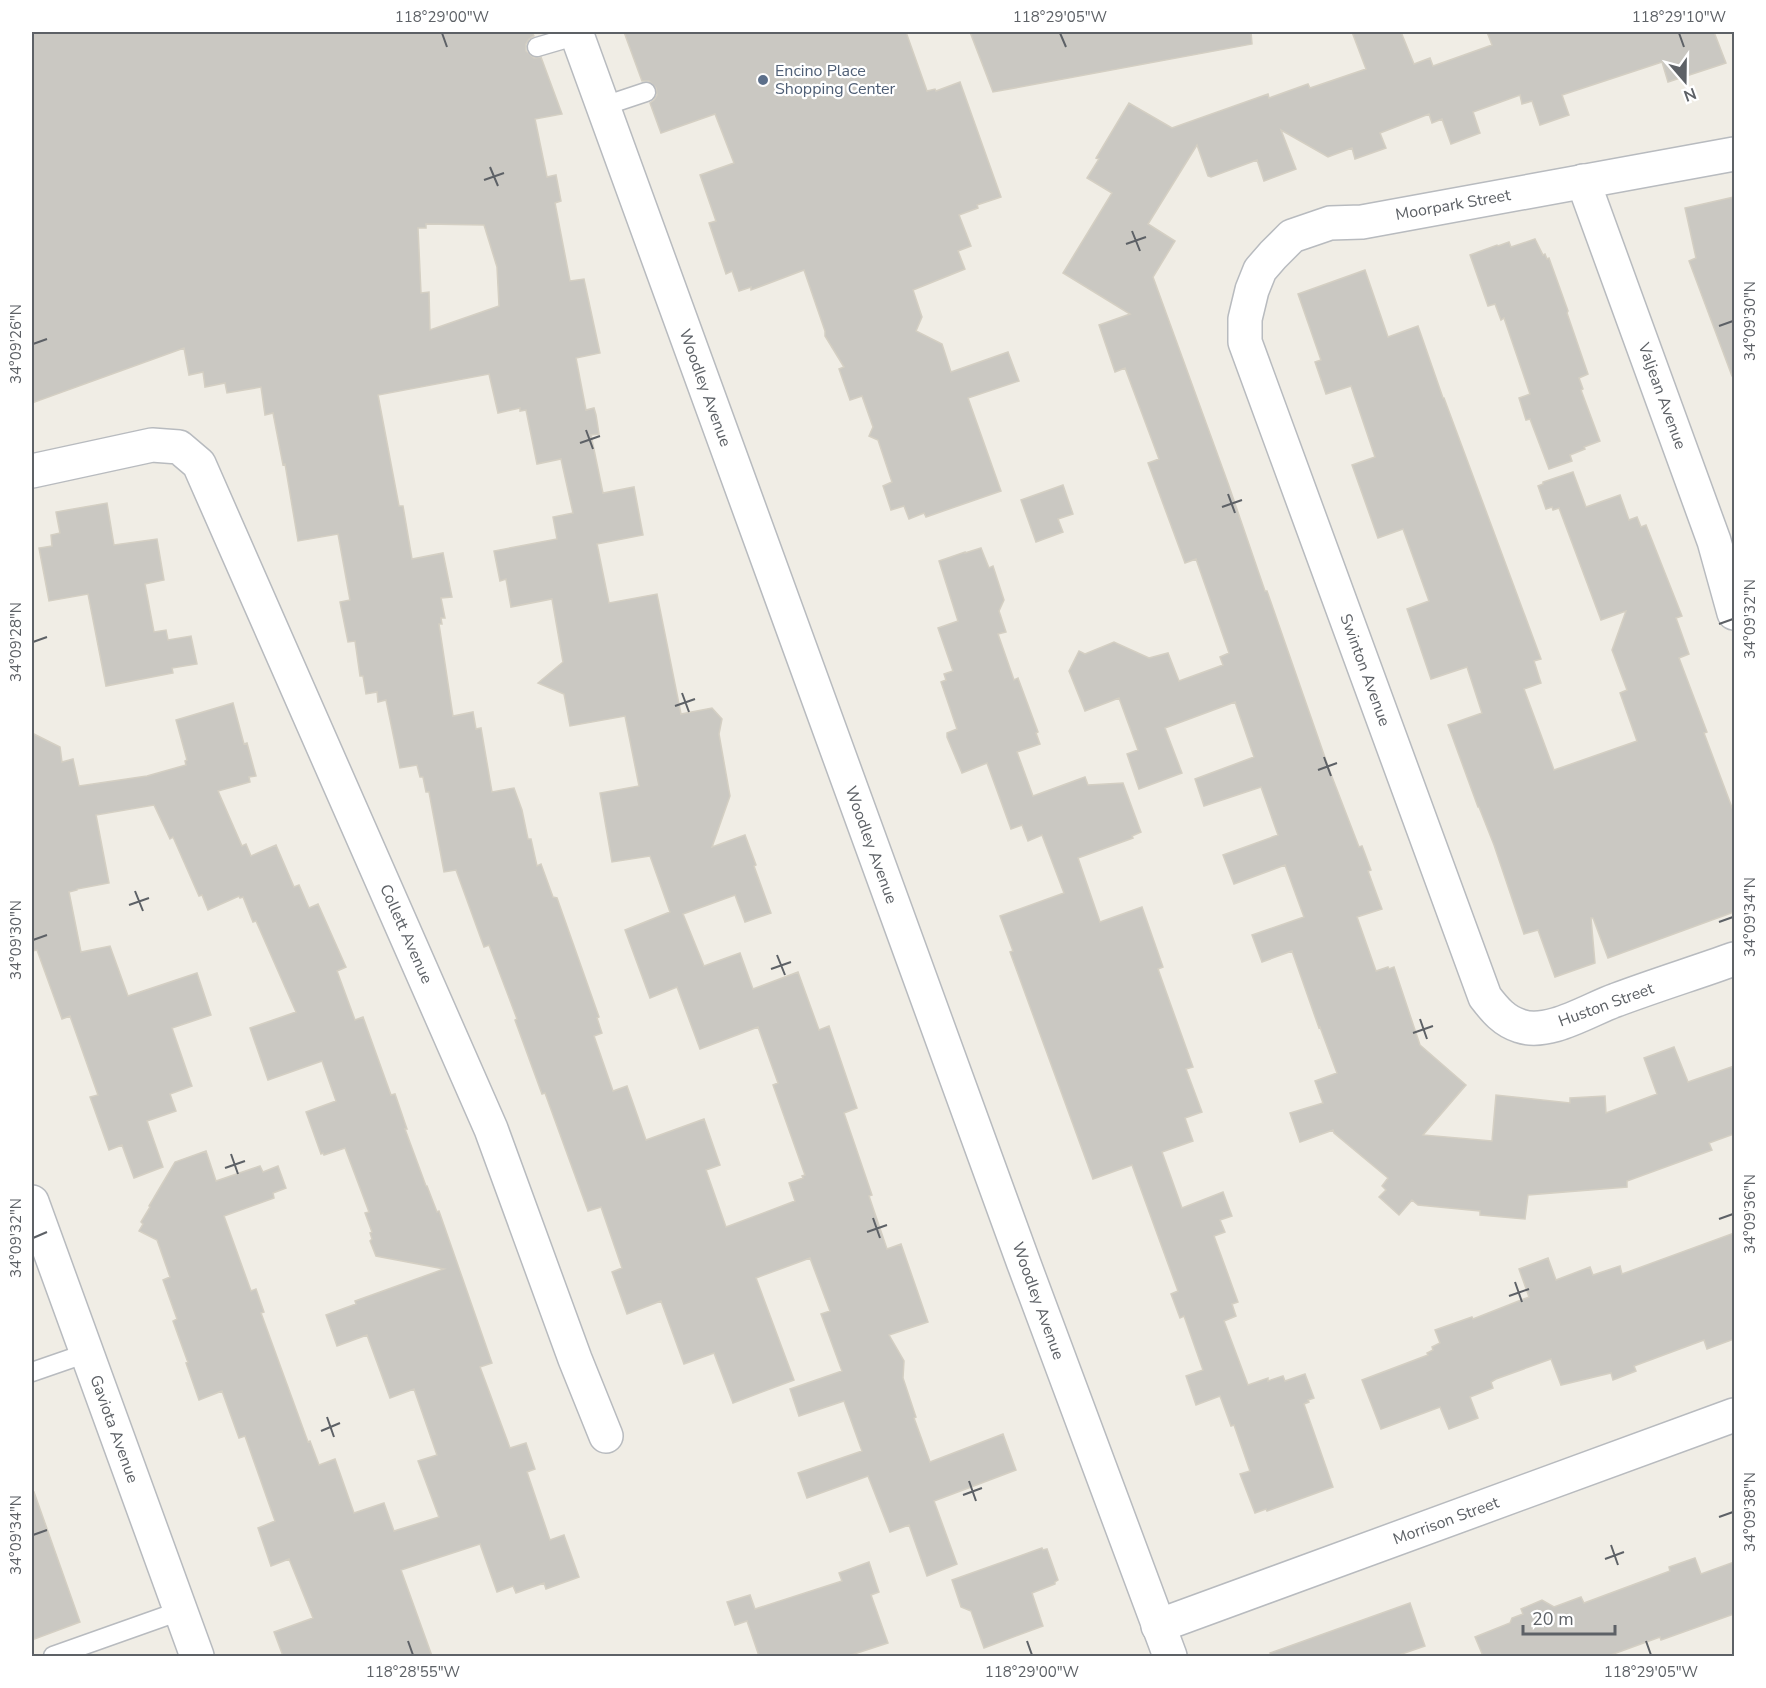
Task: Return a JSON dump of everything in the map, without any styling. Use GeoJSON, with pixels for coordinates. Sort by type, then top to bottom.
{"type":"FeatureCollection","features":[{"type":"Feature","properties":{"kind":"street","name":"Woodley Avenue"},"geometry":{"type":"LineString","coordinates":[[577,33],[813,685],[1170,1656]]}},
{"type":"Feature","properties":{"kind":"street","name":"Moorpark Street"},"geometry":{"type":"LineString","coordinates":[[1245,342],[1245,318],[1260,270],[1292,236],[1330,223],[1362,222],[1734,154]]}},
{"type":"Feature","properties":{"kind":"street","name":"Valjean Avenue"},"geometry":{"type":"LineString","coordinates":[[1583,181],[1714,541],[1734,613]]}},
{"type":"Feature","properties":{"kind":"street","name":"Swinton Avenue"},"geometry":{"type":"LineString","coordinates":[[1245,342],[1485,998]]}},
{"type":"Feature","properties":{"kind":"street","name":"Collett Avenue"},"geometry":{"type":"LineString","coordinates":[[32,471],[152,445],[179,447],[199,464],[491,1129],[575,1359],[606,1436]]}},
{"type":"Feature","properties":{"kind":"street","name":"Huston Street"},"geometry":{"type":"LineString","coordinates":[[1485,998],[1500,1016],[1521,1027],[1543,1027],[1571,1020],[1613,1000],[1734,959]]}},
{"type":"Feature","properties":{"kind":"street","name":"Gaviota Avenue"},"geometry":{"type":"LineString","coordinates":[[32,1202],[197,1656]]}},
{"type":"Feature","properties":{"kind":"street","name":"Morrison Street"},"geometry":{"type":"LineString","coordinates":[[1158,1626],[1734,1415]]}},
{"type":"Feature","properties":{"kind":"lane"},"geometry":{"type":"LineString","coordinates":[[537,46],[577,33]]}},
{"type":"Feature","properties":{"kind":"lane"},"geometry":{"type":"LineString","coordinates":[[604,106],[646,92]]}},
{"type":"Feature","properties":{"kind":"lane"},"geometry":{"type":"LineString","coordinates":[[32,1372],[87,1353]]}},
{"type":"Feature","properties":{"kind":"lane"},"geometry":{"type":"LineString","coordinates":[[53,1656],[180,1611]]}},
{"type":"Feature","properties":{"kind":"building"},"geometry":{"type":"Polygon","coordinates":[[[32,32],[532,32],[534,36],[526,44],[526,51],[534,58],[541,57],[562,114],[535,119],[547,177],[556,175],[561,201],[555,203],[570,281],[584,279],[600,353],[576,358],[586,410],[594,408],[596,415],[599,434],[591,435],[603,493],[634,487],[643,535],[597,544],[609,603],[657,594],[681,714],[712,708],[722,719],[719,734],[730,796],[712,847],[745,835],[771,913],[745,922],[735,895],[683,914],[704,966],[740,953],[753,989],[798,972],[819,1030],[829,1026],[857,1108],[844,1113],[872,1195],[869,1196],[887,1249],[901,1244],[928,1322],[889,1335],[904,1361],[903,1378],[930,1462],[1003,1434],[1016,1470],[934,1501],[957,1564],[927,1576],[909,1525],[890,1532],[868,1476],[807,1498],[798,1473],[862,1451],[844,1401],[799,1416],[790,1389],[842,1371],[821,1314],[830,1311],[810,1258],[756,1278],[794,1380],[733,1403],[714,1353],[684,1364],[661,1301],[627,1314],[612,1272],[622,1268],[601,1207],[588,1211],[545,1093],[542,1094],[489,945],[484,947],[456,870],[444,872],[429,792],[426,792],[423,777],[420,777],[417,765],[400,768],[386,700],[378,702],[377,692],[366,694],[363,676],[360,676],[355,641],[348,642],[340,602],[350,600],[338,534],[298,541],[285,464],[283,465],[273,413],[265,415],[261,387],[227,393],[225,383],[205,387],[203,372],[189,375],[184,348],[32,403],[32,32]],[[426,224],[426,228],[418,228],[421,293],[429,292],[430,330],[499,306],[497,267],[484,225],[426,224]],[[489,374],[378,395],[399,506],[403,506],[412,559],[443,553],[452,597],[441,598],[445,618],[441,618],[442,624],[439,624],[453,716],[473,712],[476,729],[481,728],[492,792],[514,788],[522,810],[528,839],[531,839],[537,866],[541,864],[553,897],[557,898],[599,1017],[597,1018],[602,1033],[594,1036],[613,1091],[627,1086],[646,1140],[704,1119],[720,1165],[706,1170],[726,1227],[795,1201],[789,1183],[805,1175],[773,1085],[778,1083],[758,1027],[700,1049],[677,987],[650,998],[625,930],[670,912],[650,856],[612,862],[600,793],[639,786],[625,716],[570,726],[564,694],[538,683],[563,662],[552,599],[511,607],[506,579],[500,581],[494,551],[557,539],[553,517],[573,513],[561,459],[537,464],[526,410],[520,411],[520,408],[498,413],[489,374]]]}},
{"type":"Feature","properties":{"kind":"building"},"geometry":{"type":"Polygon","coordinates":[[[624,32],[906,32],[927,91],[935,89],[936,91],[960,82],[1001,197],[977,205],[978,208],[959,215],[971,246],[958,251],[965,269],[913,290],[922,317],[916,331],[942,344],[951,372],[1008,352],[1019,381],[968,398],[1001,491],[926,517],[924,513],[909,519],[904,506],[891,510],[883,486],[892,482],[878,440],[869,436],[873,427],[862,396],[850,400],[839,369],[844,367],[825,336],[804,270],[751,290],[751,287],[739,291],[732,271],[726,274],[709,223],[716,221],[700,175],[734,163],[715,114],[661,133],[650,103],[657,95],[656,88],[649,81],[642,81],[624,32]]]}},
{"type":"Feature","properties":{"kind":"building"},"geometry":{"type":"Polygon","coordinates":[[[970,32],[1251,32],[1252,44],[993,92],[970,32]]]}},
{"type":"Feature","properties":{"kind":"building"},"geometry":{"type":"Polygon","coordinates":[[[1352,32],[1401,32],[1414,64],[1430,58],[1433,66],[1492,45],[1487,32],[1714,32],[1726,63],[1668,82],[1662,62],[1562,95],[1569,115],[1540,125],[1532,101],[1522,104],[1520,95],[1473,112],[1480,133],[1451,144],[1442,119],[1432,123],[1429,114],[1380,133],[1386,148],[1355,159],[1352,148],[1328,157],[1281,130],[1296,169],[1264,181],[1257,160],[1211,177],[1208,176],[1197,145],[1148,224],[1175,241],[1153,277],[1329,769],[1359,847],[1362,846],[1371,870],[1368,871],[1382,909],[1357,917],[1376,971],[1394,967],[1420,1045],[1466,1085],[1423,1135],[1492,1141],[1496,1095],[1570,1103],[1570,1098],[1605,1096],[1606,1113],[1657,1094],[1644,1058],[1674,1047],[1688,1082],[1734,1066],[1734,1134],[1709,1143],[1712,1150],[1627,1181],[1627,1187],[1528,1195],[1525,1219],[1480,1215],[1480,1211],[1418,1205],[1412,1200],[1399,1215],[1379,1197],[1386,1190],[1382,1186],[1388,1178],[1333,1130],[1300,1142],[1290,1113],[1323,1103],[1315,1081],[1337,1073],[1292,951],[1262,962],[1252,935],[1304,917],[1285,865],[1234,884],[1223,855],[1278,835],[1261,787],[1204,806],[1195,779],[1254,757],[1235,702],[1165,728],[1182,773],[1139,789],[1127,754],[1138,750],[1119,698],[1085,711],[1069,671],[1079,651],[1085,654],[1114,642],[1149,658],[1168,653],[1179,681],[1223,665],[1220,657],[1229,653],[1196,559],[1185,563],[1148,463],[1159,459],[1125,368],[1115,372],[1099,325],[1130,314],[1063,273],[1112,193],[1087,178],[1099,159],[1096,158],[1129,103],[1172,128],[1268,94],[1269,98],[1308,84],[1310,88],[1366,69],[1352,32]]]}},
{"type":"Feature","properties":{"kind":"building"},"geometry":{"type":"Polygon","coordinates":[[[1734,197],[1734,376],[1732,376],[1689,261],[1696,258],[1685,208],[1734,197]]]}},
{"type":"Feature","properties":{"kind":"building"},"geometry":{"type":"Polygon","coordinates":[[[1535,239],[1543,255],[1549,258],[1568,311],[1588,374],[1579,378],[1583,389],[1581,390],[1600,441],[1570,455],[1572,461],[1549,469],[1530,419],[1526,420],[1519,398],[1530,394],[1504,318],[1501,320],[1495,304],[1488,306],[1470,255],[1509,242],[1511,247],[1535,239]]]}},
{"type":"Feature","properties":{"kind":"building"},"geometry":{"type":"Polygon","coordinates":[[[1365,270],[1388,337],[1418,326],[1541,659],[1534,661],[1541,683],[1524,689],[1554,770],[1637,741],[1620,693],[1627,690],[1612,650],[1626,611],[1601,620],[1559,508],[1546,509],[1538,486],[1543,482],[1573,472],[1586,507],[1620,495],[1629,520],[1637,517],[1641,527],[1646,525],[1682,616],[1676,618],[1689,654],[1679,658],[1734,813],[1734,912],[1608,958],[1593,918],[1591,918],[1595,963],[1555,977],[1538,930],[1524,934],[1494,845],[1448,725],[1482,713],[1467,667],[1431,679],[1407,609],[1429,601],[1403,529],[1378,538],[1352,465],[1375,457],[1351,386],[1326,394],[1315,362],[1321,360],[1298,294],[1365,270]]]}},
{"type":"Feature","properties":{"kind":"building"},"geometry":{"type":"Polygon","coordinates":[[[1063,485],[1073,514],[1058,519],[1063,532],[1036,542],[1021,500],[1063,485]]]}},
{"type":"Feature","properties":{"kind":"building"},"geometry":{"type":"Polygon","coordinates":[[[107,503],[114,545],[157,539],[164,580],[145,584],[154,632],[166,630],[168,640],[191,636],[197,664],[172,668],[173,673],[106,686],[88,594],[49,601],[39,548],[52,546],[51,535],[60,533],[56,512],[107,503]]]}},
{"type":"Feature","properties":{"kind":"building"},"geometry":{"type":"Polygon","coordinates":[[[981,548],[989,568],[993,566],[1004,600],[999,611],[1006,632],[998,634],[1014,680],[1018,678],[1038,732],[1036,733],[1040,744],[1017,752],[1033,796],[1085,777],[1088,785],[1123,783],[1141,832],[1132,836],[1133,838],[1078,858],[1100,922],[1142,907],[1163,967],[1158,969],[1193,1067],[1186,1069],[1202,1112],[1185,1118],[1193,1141],[1162,1152],[1182,1208],[1223,1192],[1232,1216],[1220,1220],[1225,1232],[1214,1236],[1238,1302],[1232,1304],[1236,1316],[1224,1321],[1248,1385],[1283,1376],[1285,1381],[1305,1374],[1314,1398],[1304,1404],[1333,1487],[1267,1511],[1266,1509],[1255,1513],[1240,1474],[1250,1471],[1234,1425],[1231,1426],[1220,1396],[1196,1405],[1186,1376],[1203,1370],[1184,1316],[1180,1318],[1171,1294],[1178,1291],[1132,1165],[1093,1179],[1010,952],[1013,951],[1000,916],[1064,893],[1042,835],[1028,841],[1022,825],[1011,829],[987,763],[962,773],[947,737],[947,733],[957,729],[941,682],[946,680],[944,674],[953,671],[938,628],[958,621],[939,561],[981,548]]]}},
{"type":"Feature","properties":{"kind":"building"},"geometry":{"type":"Polygon","coordinates":[[[233,703],[244,744],[247,743],[256,776],[249,777],[250,782],[218,791],[242,846],[246,844],[251,856],[276,845],[294,887],[299,885],[309,908],[318,904],[346,967],[337,971],[355,1020],[363,1017],[391,1095],[395,1094],[426,1186],[437,1212],[439,1211],[492,1363],[480,1367],[510,1448],[526,1443],[535,1469],[527,1472],[550,1540],[564,1535],[579,1577],[546,1589],[544,1583],[516,1593],[513,1586],[497,1592],[480,1544],[401,1570],[432,1656],[283,1656],[274,1632],[313,1618],[289,1559],[271,1566],[258,1528],[275,1521],[245,1436],[239,1438],[222,1391],[199,1400],[173,1321],[177,1319],[163,1280],[170,1277],[157,1240],[139,1231],[149,1206],[175,1162],[206,1151],[216,1181],[260,1166],[263,1172],[278,1166],[286,1188],[273,1193],[274,1198],[224,1216],[251,1291],[256,1289],[264,1312],[261,1313],[308,1442],[310,1441],[319,1465],[335,1459],[354,1513],[384,1503],[394,1531],[439,1517],[418,1461],[437,1455],[414,1389],[390,1398],[367,1335],[337,1346],[326,1315],[356,1304],[355,1301],[444,1269],[376,1256],[370,1241],[372,1232],[365,1213],[369,1212],[345,1148],[321,1154],[306,1112],[336,1101],[322,1061],[268,1080],[250,1028],[296,1012],[243,897],[239,896],[208,910],[202,895],[199,896],[173,837],[170,839],[154,805],[96,815],[109,883],[69,892],[81,952],[110,946],[128,996],[197,973],[211,1015],[172,1028],[192,1086],[170,1094],[176,1111],[147,1121],[163,1167],[134,1178],[122,1145],[109,1150],[90,1097],[98,1095],[70,1016],[62,1019],[37,950],[32,951],[32,733],[60,747],[62,762],[73,759],[79,786],[147,776],[186,765],[187,760],[176,720],[233,703]]]}},
{"type":"Feature","properties":{"kind":"building"},"geometry":{"type":"Polygon","coordinates":[[[1734,1233],[1734,1339],[1707,1349],[1704,1340],[1634,1366],[1636,1371],[1613,1380],[1611,1373],[1561,1385],[1551,1359],[1496,1379],[1491,1382],[1493,1388],[1470,1397],[1478,1418],[1449,1429],[1440,1407],[1381,1429],[1362,1380],[1428,1355],[1427,1353],[1433,1350],[1432,1347],[1440,1343],[1435,1330],[1472,1317],[1473,1319],[1529,1297],[1519,1269],[1548,1258],[1556,1280],[1590,1267],[1593,1275],[1620,1266],[1622,1274],[1734,1233]]]}},
{"type":"Feature","properties":{"kind":"building"},"geometry":{"type":"Polygon","coordinates":[[[34,1492],[80,1622],[32,1640],[32,1493],[34,1492]]]}},
{"type":"Feature","properties":{"kind":"building"},"geometry":{"type":"Polygon","coordinates":[[[1042,1548],[1047,1549],[1058,1580],[1055,1584],[1032,1593],[1043,1626],[984,1648],[971,1611],[961,1607],[952,1580],[1042,1548]]]}},
{"type":"Feature","properties":{"kind":"building"},"geometry":{"type":"Polygon","coordinates":[[[1695,1558],[1701,1574],[1734,1562],[1734,1614],[1608,1656],[1483,1656],[1475,1637],[1510,1623],[1512,1618],[1523,1614],[1521,1609],[1542,1600],[1554,1607],[1581,1597],[1584,1603],[1670,1571],[1669,1567],[1695,1558]]]}},
{"type":"Feature","properties":{"kind":"building"},"geometry":{"type":"Polygon","coordinates":[[[869,1562],[879,1592],[871,1595],[888,1643],[848,1656],[759,1656],[747,1621],[735,1625],[727,1602],[750,1595],[755,1609],[842,1581],[839,1573],[869,1562]]]}},
{"type":"Feature","properties":{"kind":"building"},"geometry":{"type":"Polygon","coordinates":[[[1410,1603],[1425,1646],[1396,1656],[1271,1656],[1270,1653],[1410,1603]]]}},
{"type":"Feature","properties":{"kind":"place","name":"Encino Place Shopping Center"},"geometry":{"type":"Point","coordinates":[763,80]}}]}
